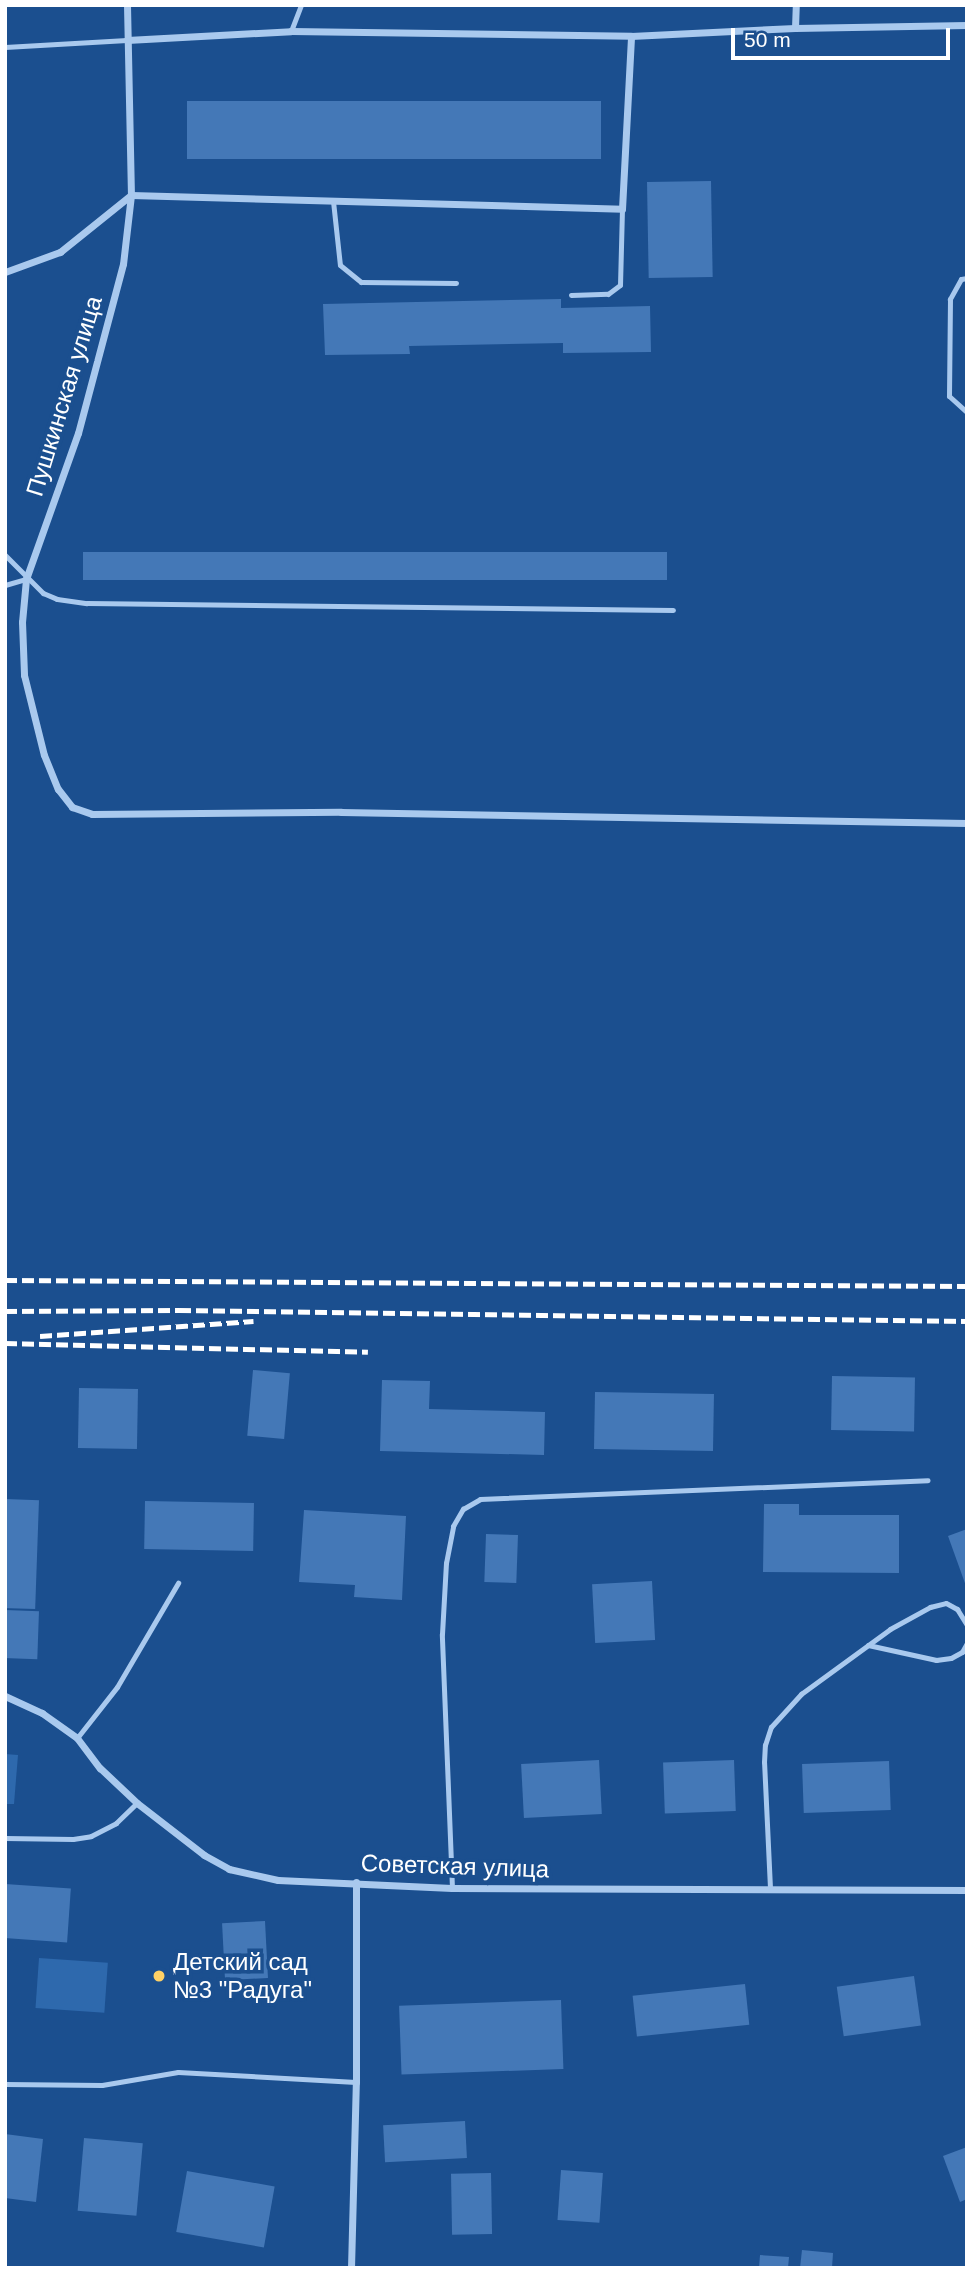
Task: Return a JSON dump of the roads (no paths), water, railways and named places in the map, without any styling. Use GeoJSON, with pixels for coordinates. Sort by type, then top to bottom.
{"type":"FeatureCollection","features":[{"type":"Feature","properties":{"kind":"street","name":"Пушкинская улица"},"geometry":{"type":"LineString","coordinates":[[127,5],[131,195],[123,264],[78,433],[26,579],[22,622],[24,675],[44,755],[58,789],[72,807],[92,814],[341,812],[967,823]]}},
{"type":"Feature","properties":{"kind":"street"},"geometry":{"type":"LineString","coordinates":[[795,28],[796,5]]}},
{"type":"Feature","properties":{"kind":"street"},"geometry":{"type":"LineString","coordinates":[[127,40],[291,30],[631,36],[795,28],[967,25]]}},
{"type":"Feature","properties":{"kind":"street"},"geometry":{"type":"LineString","coordinates":[[5,272],[60,252],[131,195],[622,209],[631,36]]}},
{"type":"Feature","properties":{"kind":"street","name":"Советская улица"},"geometry":{"type":"LineString","coordinates":[[5,1696],[42,1713],[77,1738],[100,1768],[170,1831],[229,1869],[278,1880],[452,1888],[967,1890]]}},
{"type":"Feature","properties":{"kind":"street"},"geometry":{"type":"LineString","coordinates":[[351,2268],[356,2082],[356,1882]]}},
{"type":"Feature","properties":{"kind":"lane"},"geometry":{"type":"LineString","coordinates":[[291,30],[301,5]]}},
{"type":"Feature","properties":{"kind":"lane"},"geometry":{"type":"LineString","coordinates":[[5,47],[127,40]]}},
{"type":"Feature","properties":{"kind":"lane"},"geometry":{"type":"LineString","coordinates":[[333,201],[340,265],[361,282],[456,283]]}},
{"type":"Feature","properties":{"kind":"lane"},"geometry":{"type":"LineString","coordinates":[[571,295],[608,294],[620,285],[622,209]]}},
{"type":"Feature","properties":{"kind":"lane"},"geometry":{"type":"LineString","coordinates":[[967,278],[961,279],[950,299],[949,382],[949,396],[967,412]]}},
{"type":"Feature","properties":{"kind":"lane"},"geometry":{"type":"LineString","coordinates":[[5,555],[26,579],[57,599],[88,603],[673,610]]}},
{"type":"Feature","properties":{"kind":"lane"},"geometry":{"type":"LineString","coordinates":[[5,585],[26,579]]}},
{"type":"Feature","properties":{"kind":"lane"},"geometry":{"type":"LineString","coordinates":[[452,1888],[442,1634],[446,1563],[453,1526],[463,1509],[480,1499],[928,1480]]}},
{"type":"Feature","properties":{"kind":"lane"},"geometry":{"type":"LineString","coordinates":[[77,1738],[117,1687],[178,1583]]}},
{"type":"Feature","properties":{"kind":"lane"},"geometry":{"type":"LineString","coordinates":[[770,1888],[764,1762],[765,1745],[771,1727],[801,1694],[868,1645],[930,1607],[946,1604],[957,1609],[967,1625]]}},
{"type":"Feature","properties":{"kind":"lane"},"geometry":{"type":"LineString","coordinates":[[868,1645],[936,1660],[951,1658],[962,1652],[967,1643]]}},
{"type":"Feature","properties":{"kind":"lane"},"geometry":{"type":"LineString","coordinates":[[5,1838],[91,1836],[116,1823],[137,1803]]}},
{"type":"Feature","properties":{"kind":"lane"},"geometry":{"type":"LineString","coordinates":[[5,2084],[102,2085],[178,2072],[356,2082]]}},
{"type":"Feature","properties":{"kind":"railway"},"geometry":{"type":"LineString","coordinates":[[5,1280],[967,1286]]}},
{"type":"Feature","properties":{"kind":"railway"},"geometry":{"type":"LineString","coordinates":[[5,1311],[179,1310],[967,1321]]}},
{"type":"Feature","properties":{"kind":"railway"},"geometry":{"type":"LineString","coordinates":[[40,1336],[253,1321]]}},
{"type":"Feature","properties":{"kind":"railway"},"geometry":{"type":"LineString","coordinates":[[5,1343],[368,1352]]}},
{"type":"Feature","properties":{"kind":"place","name":"Детский сад №3 \"Радуга\""},"geometry":{"type":"Point","coordinates":[159,1976]}}]}
